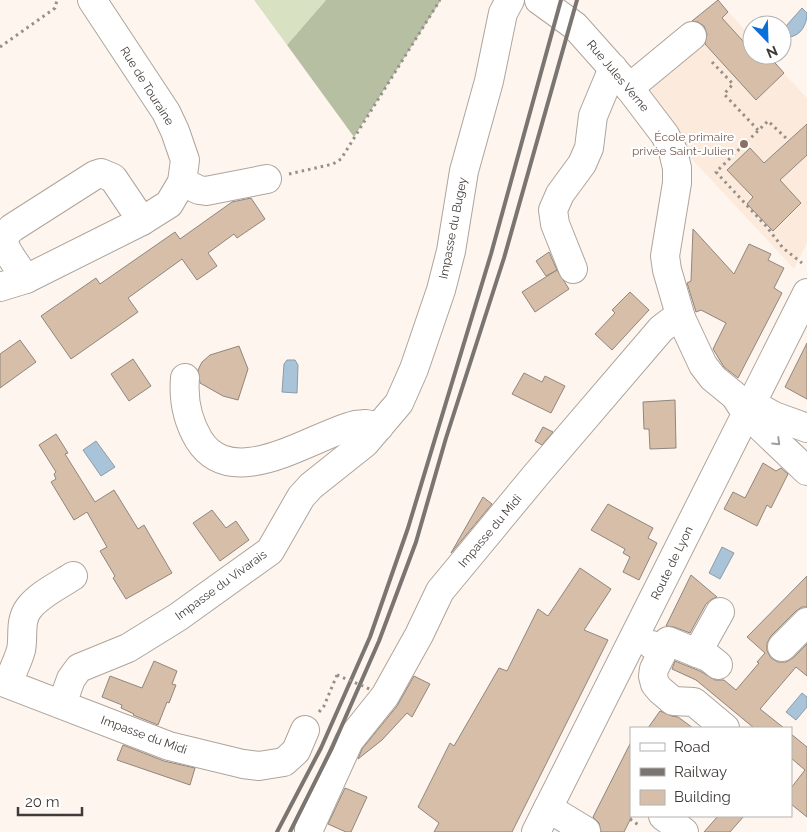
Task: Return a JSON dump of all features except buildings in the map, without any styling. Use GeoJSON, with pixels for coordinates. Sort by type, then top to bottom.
{"type":"FeatureCollection","features":[{"type":"Feature","properties":{"kind":"street","name":"Rue de Touraine"},"geometry":{"type":"LineString","coordinates":[[0,287],[26,278],[142,221],[169,204],[182,182],[185,160],[166,112],[92,0]]}},
{"type":"Feature","properties":{"kind":"street","name":"Impasse du Bugey"},"geometry":{"type":"LineString","coordinates":[[372,435],[399,403],[406,390],[441,290],[451,251],[464,171],[489,81],[502,19],[510,0]]}},
{"type":"Feature","properties":{"kind":"street","name":"Rue Jules Verne"},"geometry":{"type":"LineString","coordinates":[[539,0],[575,26],[621,78],[664,135],[673,151],[677,168],[677,184],[665,256],[667,270],[681,318],[703,365],[713,378],[749,408]]}},
{"type":"Feature","properties":{"kind":"street"},"geometry":{"type":"LineString","coordinates":[[573,268],[555,224],[553,210],[560,194],[582,164],[589,148],[593,116],[621,78],[692,36]]}},
{"type":"Feature","properties":{"kind":"street"},"geometry":{"type":"LineString","coordinates":[[26,278],[5,245],[4,238],[7,233],[95,175],[101,173],[112,178],[142,221]]}},
{"type":"Feature","properties":{"kind":"street"},"geometry":{"type":"LineString","coordinates":[[182,182],[199,190],[206,191],[267,179]]}},
{"type":"Feature","properties":{"kind":"street","name":"Route de Lyon"},"geometry":{"type":"LineString","coordinates":[[536,832],[807,293]]}},
{"type":"Feature","properties":{"kind":"street","name":"Impasse du Midi"},"geometry":{"type":"LineString","coordinates":[[309,832],[349,740],[385,696],[419,635],[440,591],[661,329],[670,322],[681,318]]}},
{"type":"Feature","properties":{"kind":"street"},"geometry":{"type":"LineString","coordinates":[[185,378],[185,404],[193,430],[210,454],[228,461],[248,462],[272,457],[356,425],[366,424],[372,435]]}},
{"type":"Feature","properties":{"kind":"street"},"geometry":{"type":"LineString","coordinates":[[749,408],[807,428]]}},
{"type":"Feature","properties":{"kind":"street"},"geometry":{"type":"LineString","coordinates":[[749,408],[807,471]]}},
{"type":"Feature","properties":{"kind":"street","name":"Impasse du Vivarais"},"geometry":{"type":"LineString","coordinates":[[62,704],[72,679],[79,668],[128,648],[170,622],[270,551],[301,497],[372,435]]}},
{"type":"Feature","properties":{"kind":"street"},"geometry":{"type":"LineString","coordinates":[[4,682],[20,651],[24,616],[29,608],[41,596],[73,576]]}},
{"type":"Feature","properties":{"kind":"street"},"geometry":{"type":"LineString","coordinates":[[720,612],[708,659],[668,640],[654,669],[653,676],[655,684],[673,701],[694,702],[724,727]]}},
{"type":"Feature","properties":{"kind":"street"},"geometry":{"type":"LineString","coordinates":[[782,647],[807,622]]}},
{"type":"Feature","properties":{"kind":"street"},"geometry":{"type":"LineString","coordinates":[[635,635],[663,650]]}},
{"type":"Feature","properties":{"kind":"street","name":"Impasse du Midi"},"geometry":{"type":"LineString","coordinates":[[4,682],[169,746],[259,766],[284,762],[296,751],[305,730]]}},
{"type":"Feature","properties":{"kind":"street"},"geometry":{"type":"LineString","coordinates":[[548,808],[586,831]]}},
{"type":"Feature","properties":{"kind":"street"},"geometry":{"type":"LineString","coordinates":[[664,817],[686,832],[699,817]]}},
{"type":"Feature","properties":{"kind":"path"},"geometry":{"type":"LineString","coordinates":[[0,47],[55,8],[57,0]]}},
{"type":"Feature","properties":{"kind":"path"},"geometry":{"type":"LineString","coordinates":[[267,179],[338,162],[440,0]]}},
{"type":"Feature","properties":{"kind":"path"},"geometry":{"type":"LineString","coordinates":[[712,62],[733,84],[724,94],[758,130]]}},
{"type":"Feature","properties":{"kind":"path"},"geometry":{"type":"LineString","coordinates":[[786,138],[768,121],[716,172],[766,226],[783,248],[802,263]]}},
{"type":"Feature","properties":{"kind":"path"},"geometry":{"type":"LineString","coordinates":[[324,706],[337,675],[372,690]]}},
{"type":"Feature","properties":{"kind":"shaded area","name":"École primaire privée Saint-Julien"},"geometry":{"type":"Polygon","coordinates":[[[718,0],[742,27],[742,65],[776,65],[807,98],[807,243],[794,269],[689,156],[674,132],[630,72],[718,0]]]}},
{"type":"Feature","properties":{"kind":"green space"},"geometry":{"type":"Polygon","coordinates":[[[254,0],[326,0],[287,45],[254,0]]]}},
{"type":"Feature","properties":{"kind":"green space"},"geometry":{"type":"Polygon","coordinates":[[[326,0],[441,0],[354,137],[287,45],[326,0]]]}},
{"type":"Feature","properties":{"kind":"water"},"geometry":{"type":"Polygon","coordinates":[[[802,8],[807,13],[806,21],[800,32],[792,36],[792,19],[802,8]]]}},
{"type":"Feature","properties":{"kind":"water"},"geometry":{"type":"Polygon","coordinates":[[[287,360],[295,360],[298,365],[297,393],[282,392],[284,364],[287,360]]]}},
{"type":"Feature","properties":{"kind":"water"},"geometry":{"type":"Polygon","coordinates":[[[96,441],[115,467],[101,476],[83,450],[96,441]]]}},
{"type":"Feature","properties":{"kind":"water"},"geometry":{"type":"Polygon","coordinates":[[[722,547],[734,553],[720,579],[709,573],[722,547]]]}},
{"type":"Feature","properties":{"kind":"water"},"geometry":{"type":"Polygon","coordinates":[[[802,693],[807,697],[807,707],[796,720],[786,712],[802,693]]]}},
{"type":"Feature","properties":{"kind":"railway"},"geometry":{"type":"LineString","coordinates":[[277,832],[321,748],[370,637],[408,528],[491,254],[561,0]]}},
{"type":"Feature","properties":{"kind":"railway"},"geometry":{"type":"LineString","coordinates":[[290,832],[332,748],[379,641],[416,542],[446,438],[504,258],[577,0]]}},
{"type":"Feature","properties":{"kind":"place","name":"École primaire privée Saint-Julien"},"geometry":{"type":"Point","coordinates":[744,144]}}]}
